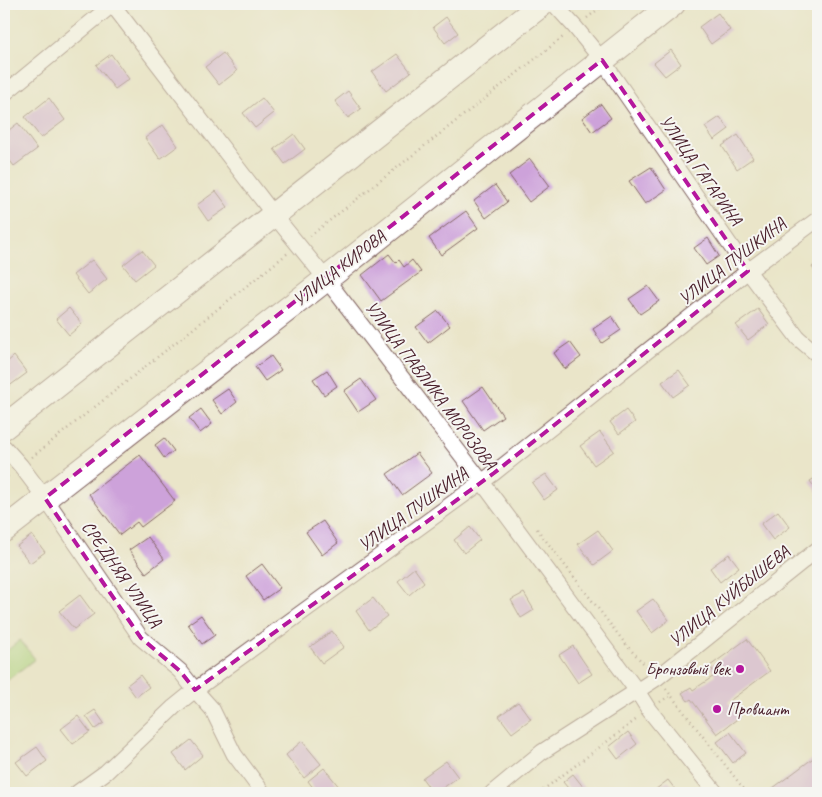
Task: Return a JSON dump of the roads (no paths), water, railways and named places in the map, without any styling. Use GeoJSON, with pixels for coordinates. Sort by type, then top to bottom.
{"type":"FeatureCollection","features":[{"type":"Feature","properties":{"kind":"main road"},"geometry":{"type":"LineString","coordinates":[[4,427],[542,4]]}},
{"type":"Feature","properties":{"kind":"main road","name":"УЛИЦА КИРОВА"},"geometry":{"type":"LineString","coordinates":[[4,530],[326,279],[673,4]]}},
{"type":"Feature","properties":{"kind":"street","name":"УЛИЦА ПАВЛИКА МОРОЗОВА"},"geometry":{"type":"LineString","coordinates":[[112,4],[482,482],[637,691],[649,710],[716,793]]}},
{"type":"Feature","properties":{"kind":"street"},"geometry":{"type":"LineString","coordinates":[[4,94],[112,4]]}},
{"type":"Feature","properties":{"kind":"street","name":"УЛИЦА ГАГАРИНА"},"geometry":{"type":"LineString","coordinates":[[554,4],[602,60],[748,271],[798,338],[818,355]]}},
{"type":"Feature","properties":{"kind":"street","name":"УЛИЦА ПУШКИНА"},"geometry":{"type":"LineString","coordinates":[[77,793],[106,772],[174,707],[195,690],[482,482],[748,271],[818,218]]}},
{"type":"Feature","properties":{"kind":"street","name":"СРЕДНЯЯ УЛИЦА"},"geometry":{"type":"LineString","coordinates":[[4,447],[45,498],[141,638],[180,670],[212,709],[234,754],[262,793]]}},
{"type":"Feature","properties":{"kind":"street","name":"УЛИЦА КУЙБЫШЕВА"},"geometry":{"type":"LineString","coordinates":[[492,793],[542,752],[658,678],[818,548]]}},
{"type":"Feature","properties":{"kind":"place","name":"Бронзовый век"},"geometry":{"type":"Point","coordinates":[740,669]}},
{"type":"Feature","properties":{"kind":"place","name":"Провиант"},"geometry":{"type":"Point","coordinates":[717,709]}}]}
